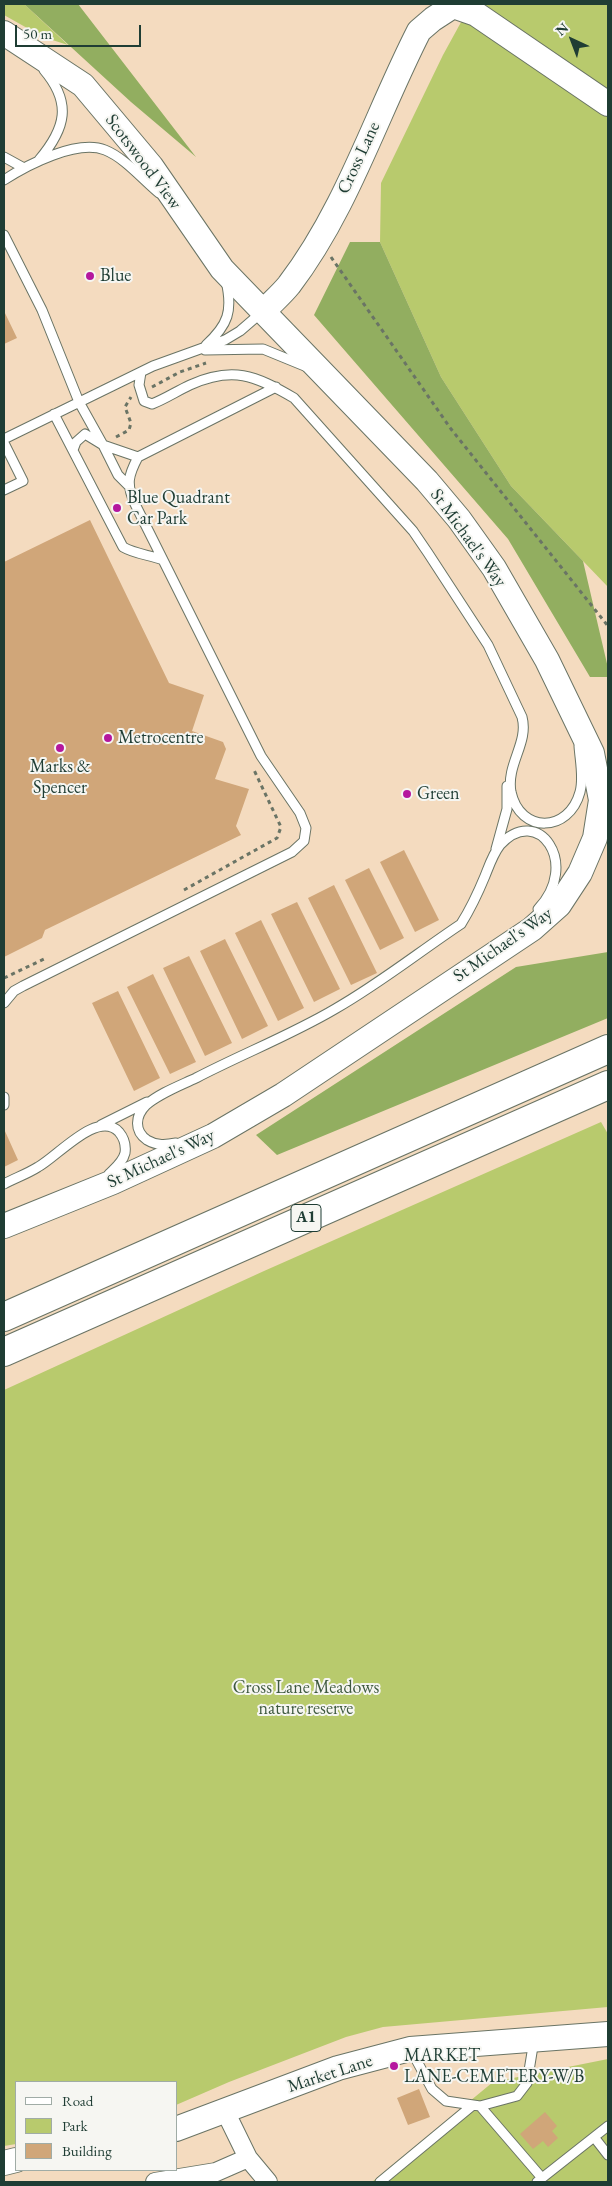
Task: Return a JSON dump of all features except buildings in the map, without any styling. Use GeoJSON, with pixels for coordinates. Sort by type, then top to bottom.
{"type":"FeatureCollection","features":[{"type":"Feature","properties":{"kind":"highway","name":"A1"},"geometry":{"type":"LineString","coordinates":[[4,1318],[608,1049]]}},
{"type":"Feature","properties":{"kind":"highway","name":"A1"},"geometry":{"type":"LineString","coordinates":[[4,1352],[608,1085]]}},
{"type":"Feature","properties":{"kind":"street","name":"Cross Lane"},"geometry":{"type":"LineString","coordinates":[[262,312],[288,286],[317,243],[370,138],[391,88],[419,31],[453,5],[476,14],[608,104]]}},
{"type":"Feature","properties":{"kind":"street","name":"Scotswood View"},"geometry":{"type":"LineString","coordinates":[[11,38],[83,85],[151,166],[222,269],[262,312]]}},
{"type":"Feature","properties":{"kind":"street","name":"St Michael's Way"},"geometry":{"type":"LineString","coordinates":[[4,1226],[113,1182],[212,1136],[283,1095],[532,928],[559,905],[580,873],[595,838],[601,800],[592,753],[547,660],[494,568],[427,480],[262,312]]}},
{"type":"Feature","properties":{"kind":"street","name":"Market Lane"},"geometry":{"type":"LineString","coordinates":[[178,2128],[338,2068],[410,2050],[608,2034]]}},
{"type":"Feature","properties":{"kind":"street"},"geometry":{"type":"LineString","coordinates":[[225,2111],[248,2158],[268,2182]]}},
{"type":"Feature","properties":{"kind":"street"},"geometry":{"type":"LineString","coordinates":[[154,2182],[216,2172],[248,2158]]}},
{"type":"Feature","properties":{"kind":"lane"},"geometry":{"type":"LineString","coordinates":[[11,38],[54,82],[62,99],[63,118],[59,133],[39,160]]}},
{"type":"Feature","properties":{"kind":"lane"},"geometry":{"type":"LineString","coordinates":[[4,180],[39,160],[84,147],[104,149],[122,161],[182,213]]}},
{"type":"Feature","properties":{"kind":"lane"},"geometry":{"type":"LineString","coordinates":[[4,157],[24,168]]}},
{"type":"Feature","properties":{"kind":"lane"},"geometry":{"type":"LineString","coordinates":[[4,235],[42,310],[79,402],[104,444],[118,475],[128,485],[135,504],[261,756],[300,813],[306,828],[304,841],[292,852],[23,986],[14,991],[4,1003]]}},
{"type":"Feature","properties":{"kind":"lane"},"geometry":{"type":"LineString","coordinates":[[200,350],[219,333],[227,321],[230,306],[222,269]]}},
{"type":"Feature","properties":{"kind":"lane"},"geometry":{"type":"LineString","coordinates":[[4,490],[23,481],[4,441],[140,372],[232,336],[262,312]]}},
{"type":"Feature","properties":{"kind":"lane"},"geometry":{"type":"LineString","coordinates":[[200,350],[263,349],[324,374]]}},
{"type":"Feature","properties":{"kind":"lane"},"geometry":{"type":"LineString","coordinates":[[4,1184],[39,1167],[86,1132],[335,1009],[461,924],[472,907],[494,855],[507,809],[508,774],[523,739],[522,717],[488,645],[467,610],[413,531],[294,398],[246,375],[229,374],[202,380],[152,404],[144,401],[140,393],[140,372]]}},
{"type":"Feature","properties":{"kind":"lane"},"geometry":{"type":"LineString","coordinates":[[128,485],[130,472],[138,457],[276,388]]}},
{"type":"Feature","properties":{"kind":"lane"},"geometry":{"type":"LineString","coordinates":[[54,414],[123,547],[131,552],[147,554],[163,560]]}},
{"type":"Feature","properties":{"kind":"lane"},"geometry":{"type":"LineString","coordinates":[[73,450],[76,442],[86,434],[104,444],[138,457]]}},
{"type":"Feature","properties":{"kind":"lane"},"geometry":{"type":"LineString","coordinates":[[513,762],[511,792],[521,812],[535,822],[552,824],[568,812],[576,803],[580,793],[582,781],[578,725]]}},
{"type":"Feature","properties":{"kind":"lane"},"geometry":{"type":"LineString","coordinates":[[494,855],[500,846],[514,834],[523,832],[542,836],[550,843],[556,860],[557,872],[554,885],[547,900],[528,919]]}},
{"type":"Feature","properties":{"kind":"lane"},"geometry":{"type":"LineString","coordinates":[[484,959],[520,925]]}},
{"type":"Feature","properties":{"kind":"lane"},"geometry":{"type":"LineString","coordinates":[[4,1098],[4,1105]]}},
{"type":"Feature","properties":{"kind":"lane"},"geometry":{"type":"LineString","coordinates":[[157,1098],[138,1115],[137,1129],[148,1141],[158,1145],[212,1136]]}},
{"type":"Feature","properties":{"kind":"lane"},"geometry":{"type":"LineString","coordinates":[[50,1208],[109,1174],[119,1165],[126,1147],[124,1140],[113,1128],[100,1126]]}},
{"type":"Feature","properties":{"kind":"lane"},"geometry":{"type":"LineString","coordinates":[[410,2050],[432,2089],[446,2102],[476,2106],[517,2096],[527,2083],[534,2040]]}},
{"type":"Feature","properties":{"kind":"lane"},"geometry":{"type":"LineString","coordinates":[[476,2106],[539,2180],[608,2126]]}},
{"type":"Feature","properties":{"kind":"lane"},"geometry":{"type":"LineString","coordinates":[[380,2182],[476,2106]]}},
{"type":"Feature","properties":{"kind":"lane"},"geometry":{"type":"LineString","coordinates":[[594,2137],[608,2155]]}},
{"type":"Feature","properties":{"kind":"path"},"geometry":{"type":"LineString","coordinates":[[317,243],[328,253],[451,429],[608,626]]}},
{"type":"Feature","properties":{"kind":"path"},"geometry":{"type":"LineString","coordinates":[[183,890],[277,838],[281,827],[251,764]]}},
{"type":"Feature","properties":{"kind":"path"},"geometry":{"type":"LineString","coordinates":[[4,978],[46,958]]}},
{"type":"Feature","properties":{"kind":"green space"},"geometry":{"type":"Polygon","coordinates":[[[4,4],[24,4],[68,45],[43,37],[4,15],[4,4]]]}},
{"type":"Feature","properties":{"kind":"green space"},"geometry":{"type":"Polygon","coordinates":[[[24,4],[78,4],[196,157],[131,102],[24,4]]]}},
{"type":"Feature","properties":{"kind":"green space"},"geometry":{"type":"Polygon","coordinates":[[[471,4],[608,4],[608,587],[511,486],[441,377],[380,242],[381,183],[443,55],[471,4]]]}},
{"type":"Feature","properties":{"kind":"green space"},"geometry":{"type":"Polygon","coordinates":[[[350,242],[380,242],[441,377],[511,486],[583,561],[608,668],[608,677],[590,677],[508,539],[314,315],[350,242]]]}},
{"type":"Feature","properties":{"kind":"green space"},"geometry":{"type":"Polygon","coordinates":[[[608,952],[608,1018],[277,1155],[256,1135],[516,967],[608,952]]]}},
{"type":"Feature","properties":{"kind":"green space","name":"Cross Lane Meadows nature reserve"},"geometry":{"type":"Polygon","coordinates":[[[601,1122],[608,1134],[608,2007],[383,2027],[346,2037],[229,2082],[178,2104],[178,2081],[15,2081],[15,2144],[4,2146],[4,1390],[264,1271],[601,1122]]]}},
{"type":"Feature","properties":{"kind":"green space"},"geometry":{"type":"Polygon","coordinates":[[[608,2059],[608,2182],[372,2182],[493,2082],[608,2059]]]}},
{"type":"Feature","properties":{"kind":"place","name":"Blue"},"geometry":{"type":"Point","coordinates":[90,276]}},
{"type":"Feature","properties":{"kind":"place","name":"Blue Quadrant Car Park"},"geometry":{"type":"Point","coordinates":[117,508]}},
{"type":"Feature","properties":{"kind":"place","name":"Metrocentre"},"geometry":{"type":"Point","coordinates":[108,738]}},
{"type":"Feature","properties":{"kind":"place","name":"Marks & Spencer"},"geometry":{"type":"Point","coordinates":[60,748]}},
{"type":"Feature","properties":{"kind":"place","name":"Green"},"geometry":{"type":"Point","coordinates":[407,794]}},
{"type":"Feature","properties":{"kind":"place","name":"MARKET LANE-CEMETERY-W/B"},"geometry":{"type":"Point","coordinates":[394,2066]}}]}
